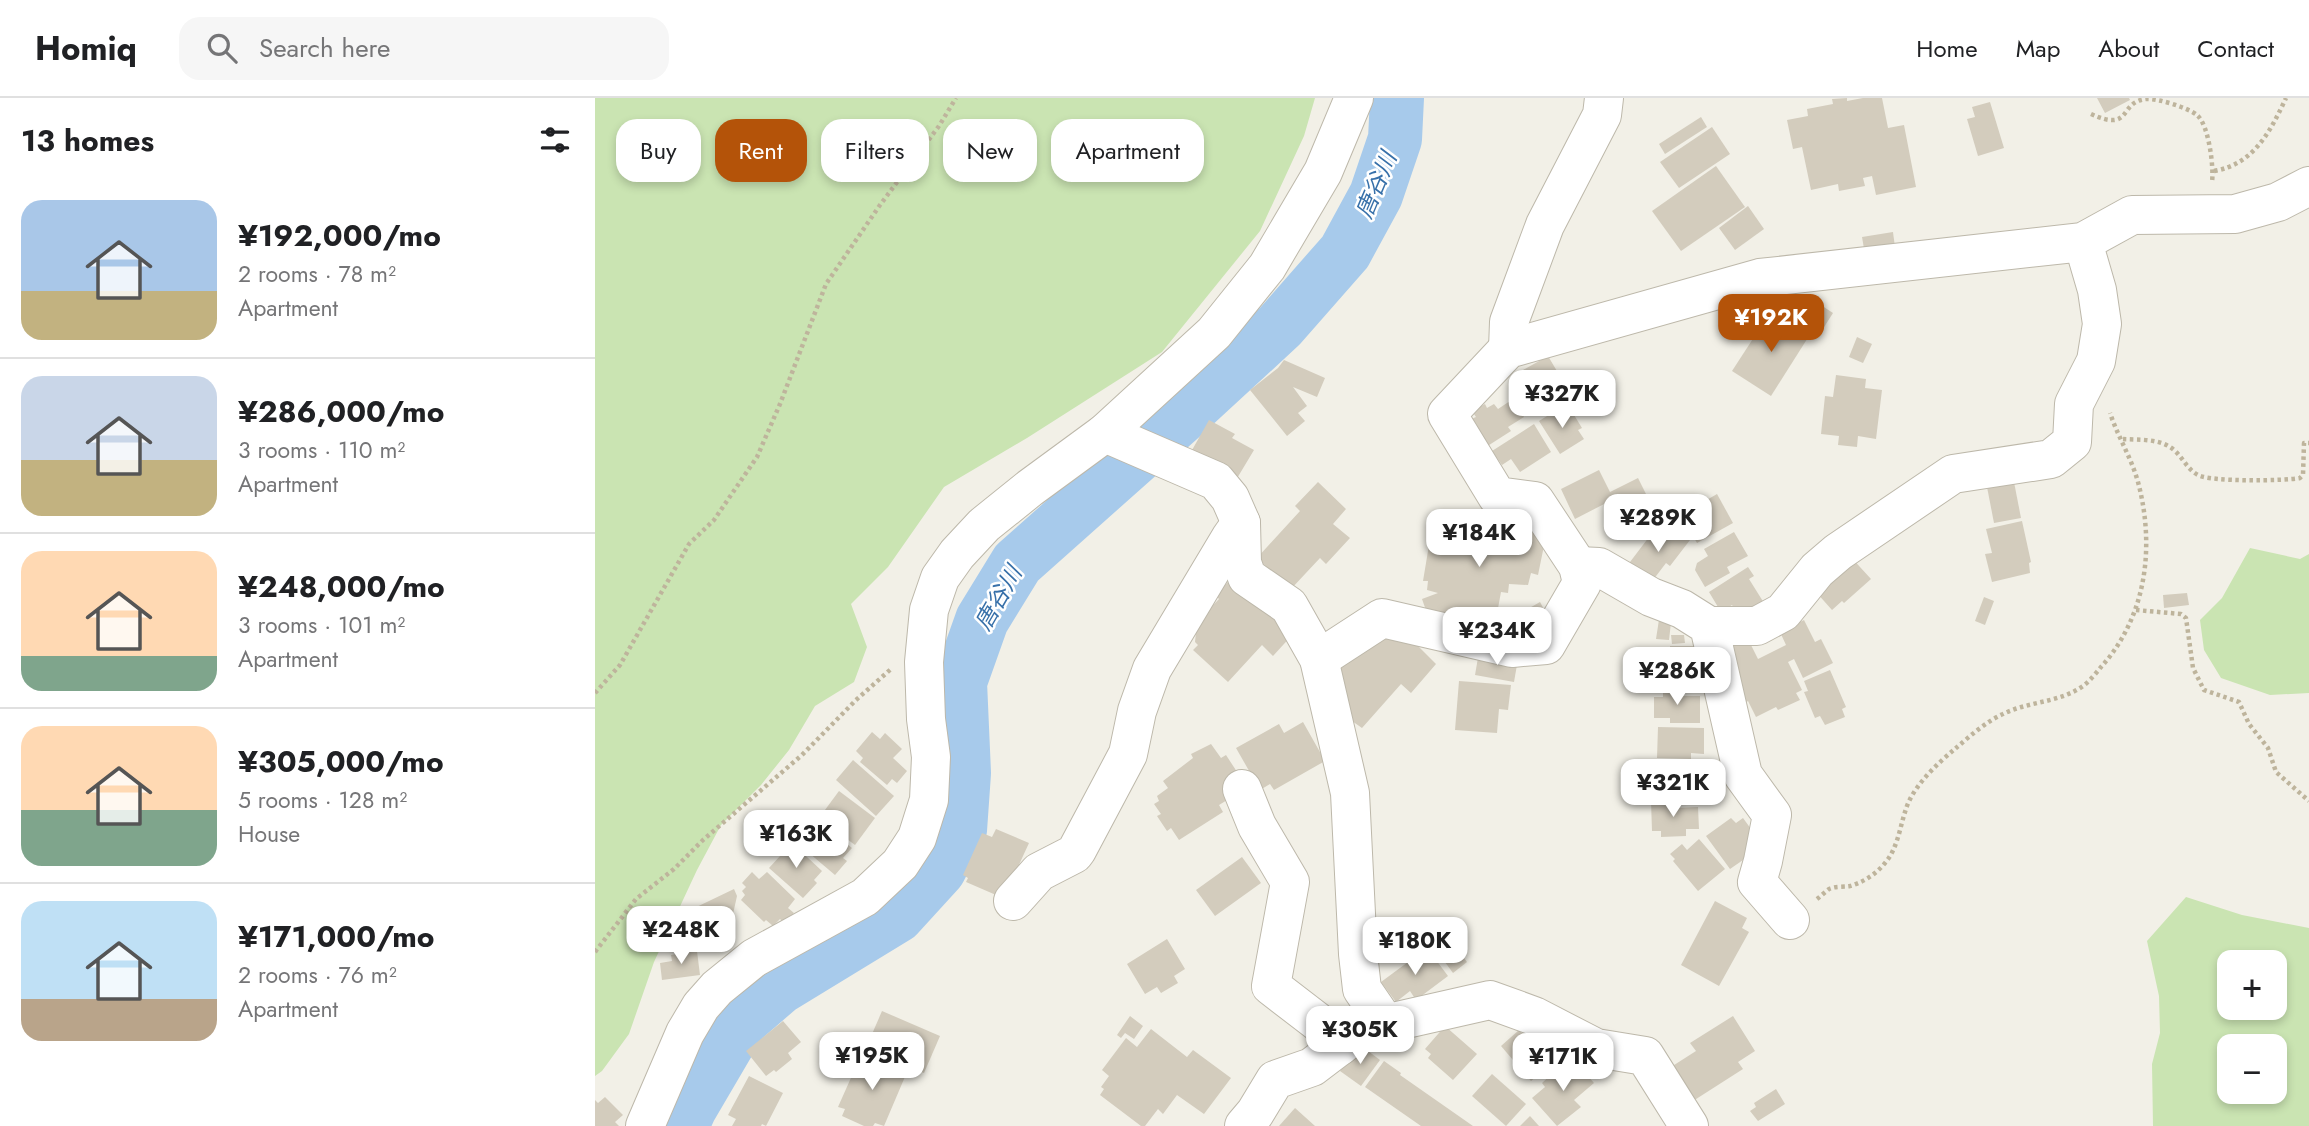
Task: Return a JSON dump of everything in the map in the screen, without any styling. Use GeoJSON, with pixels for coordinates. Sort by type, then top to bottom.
{"type":"FeatureCollection","features":[{"type":"Feature","properties":{"kind":"street"},"geometry":{"type":"LineString","coordinates":[[645,1126],[685,1033],[701,1006],[717,988],[754,958],[865,897],[900,864],[917,838],[929,800],[931,757],[926,719],[924,662],[929,610],[940,578],[957,554],[984,525],[1105,433],[1214,333],[1267,267],[1323,172],[1354,98]]}},
{"type":"Feature","properties":{"kind":"street"},"geometry":{"type":"LineString","coordinates":[[1508,349],[1509,322],[1532,258],[1545,225],[1602,116],[1605,98]]}},
{"type":"Feature","properties":{"kind":"street"},"geometry":{"type":"LineString","coordinates":[[1319,659],[1382,618],[1512,648],[1546,645],[1582,583],[1578,566],[1535,501],[1497,496],[1447,414],[1508,349],[1760,278],[2083,242],[2132,215],[2235,214],[2278,202],[2309,186]]}},
{"type":"Feature","properties":{"kind":"street"},"geometry":{"type":"LineString","coordinates":[[1578,566],[1599,567],[1651,597],[1682,609],[1709,626],[1757,626],[1783,612],[1837,552],[1953,474],[2051,459],[2072,442],[2074,404],[2096,361],[2102,324],[2097,290],[2083,242]]}},
{"type":"Feature","properties":{"kind":"street"},"geometry":{"type":"LineString","coordinates":[[1105,433],[1216,481],[1230,498],[1241,523],[1242,564],[1247,577],[1289,606],[1319,659],[1350,793],[1362,989],[1386,1024]]}},
{"type":"Feature","properties":{"kind":"street"},"geometry":{"type":"LineString","coordinates":[[1013,901],[1039,872],[1077,850],[1128,754],[1137,711],[1153,669],[1241,523]]}},
{"type":"Feature","properties":{"kind":"street"},"geometry":{"type":"LineString","coordinates":[[1709,626],[1744,775],[1772,815],[1756,882],[1790,920]]}},
{"type":"Feature","properties":{"kind":"street"},"geometry":{"type":"LineString","coordinates":[[1242,789],[1257,826],[1290,882],[1272,986],[1323,1026],[1340,1046]]}},
{"type":"Feature","properties":{"kind":"street"},"geometry":{"type":"LineString","coordinates":[[1244,1126],[1275,1080],[1312,1067],[1362,1029],[1490,1000],[1534,1016],[1596,1048],[1645,1056],[1689,1126]]}},
{"type":"Feature","properties":{"kind":"path"},"geometry":{"type":"LineString","coordinates":[[595,693],[620,665],[689,544],[714,520],[757,457],[781,404],[827,284],[956,98]]}},
{"type":"Feature","properties":{"kind":"path"},"geometry":{"type":"LineString","coordinates":[[2214,171],[2229,168],[2258,147],[2271,131],[2286,98]]}},
{"type":"Feature","properties":{"kind":"path"},"geometry":{"type":"LineString","coordinates":[[2091,114],[2108,122],[2115,121],[2141,100],[2157,99],[2198,115],[2204,126],[2214,171],[2207,214]]}},
{"type":"Feature","properties":{"kind":"path"},"geometry":{"type":"LineString","coordinates":[[1790,920],[1831,888],[1850,886],[1868,879],[1887,862],[1902,826],[1906,806],[1935,765],[2003,714],[2058,699],[2085,685],[2127,633],[2143,586],[2146,552],[2138,482],[2110,412],[2093,395],[2079,393]]}},
{"type":"Feature","properties":{"kind":"path"},"geometry":{"type":"LineString","coordinates":[[2122,439],[2166,445],[2176,451],[2189,468],[2201,477],[2211,476],[2234,481],[2300,478],[2303,475],[2304,443],[2309,443]]}},
{"type":"Feature","properties":{"kind":"path"},"geometry":{"type":"LineString","coordinates":[[2136,610],[2181,614],[2186,618],[2193,668],[2204,690],[2239,702],[2249,724],[2268,748],[2276,772],[2309,801]]}},
{"type":"Feature","properties":{"kind":"path"},"geometry":{"type":"LineString","coordinates":[[595,952],[636,898],[674,869],[703,840],[802,755],[856,700],[926,639]]}},
{"type":"Feature","properties":{"kind":"green space"},"geometry":{"type":"Polygon","coordinates":[[[595,98],[1315,98],[1304,136],[1260,231],[1162,352],[944,487],[888,567],[851,604],[867,647],[854,682],[815,706],[789,750],[761,785],[721,825],[654,962],[629,1034],[602,1071],[595,1076],[595,98]]]}},
{"type":"Feature","properties":{"kind":"green space"},"geometry":{"type":"Polygon","coordinates":[[[2250,548],[2300,559],[2309,554],[2309,693],[2270,695],[2221,678],[2204,650],[2200,620],[2222,598],[2250,548]]]}},
{"type":"Feature","properties":{"kind":"green space"},"geometry":{"type":"Polygon","coordinates":[[[2186,897],[2242,915],[2309,928],[2309,1126],[2153,1126],[2152,1064],[2160,1033],[2159,996],[2147,941],[2186,897]]]}},
{"type":"Feature","properties":{"kind":"building"},"geometry":{"type":"Polygon","coordinates":[[[1847,98],[1847,101],[1882,98],[1888,128],[1904,125],[1916,187],[1876,195],[1872,176],[1863,178],[1865,186],[1839,191],[1838,184],[1811,190],[1802,147],[1793,149],[1787,120],[1808,116],[1807,109],[1833,104],[1832,99],[1847,98]]]}},
{"type":"Feature","properties":{"kind":"building"},"geometry":{"type":"Polygon","coordinates":[[[2097,98],[2129,98],[2130,100],[2105,113],[2097,98]]]}},
{"type":"Feature","properties":{"kind":"building"},"geometry":{"type":"Polygon","coordinates":[[[1990,102],[2004,148],[1978,156],[1967,119],[1975,117],[1972,107],[1990,102]]]}},
{"type":"Feature","properties":{"kind":"building"},"geometry":{"type":"Polygon","coordinates":[[[1701,117],[1707,127],[1665,154],[1659,144],[1701,117]]]}},
{"type":"Feature","properties":{"kind":"building"},"geometry":{"type":"Polygon","coordinates":[[[1712,127],[1730,154],[1679,188],[1660,162],[1712,127]]]}},
{"type":"Feature","properties":{"kind":"building"},"geometry":{"type":"Polygon","coordinates":[[[1716,166],[1745,207],[1681,251],[1652,211],[1716,166]]]}},
{"type":"Feature","properties":{"kind":"building"},"geometry":{"type":"Polygon","coordinates":[[[1748,206],[1764,229],[1735,250],[1719,228],[1748,206]]]}},
{"type":"Feature","properties":{"kind":"building"},"geometry":{"type":"Polygon","coordinates":[[[1893,232],[1896,255],[1866,260],[1862,237],[1893,232]]]}},
{"type":"Feature","properties":{"kind":"building"},"geometry":{"type":"Polygon","coordinates":[[[1804,294],[1833,313],[1819,335],[1790,316],[1804,294]]]}},
{"type":"Feature","properties":{"kind":"building"},"geometry":{"type":"Polygon","coordinates":[[[1771,311],[1809,336],[1771,396],[1732,371],[1771,311]]]}},
{"type":"Feature","properties":{"kind":"building"},"geometry":{"type":"Polygon","coordinates":[[[1857,337],[1872,344],[1863,363],[1849,357],[1857,337]]]}},
{"type":"Feature","properties":{"kind":"building"},"geometry":{"type":"Polygon","coordinates":[[[1548,356],[1570,393],[1552,403],[1549,398],[1534,407],[1520,383],[1528,378],[1523,370],[1548,356]]]}},
{"type":"Feature","properties":{"kind":"building"},"geometry":{"type":"Polygon","coordinates":[[[1284,360],[1325,378],[1317,397],[1293,387],[1307,406],[1298,413],[1305,421],[1287,436],[1250,390],[1284,360]]]}},
{"type":"Feature","properties":{"kind":"building"},"geometry":{"type":"Polygon","coordinates":[[[1836,375],[1866,379],[1865,388],[1882,390],[1876,439],[1858,436],[1857,447],[1838,445],[1839,436],[1821,434],[1825,396],[1833,397],[1836,375]]]}},
{"type":"Feature","properties":{"kind":"building"},"geometry":{"type":"Polygon","coordinates":[[[1513,399],[1524,417],[1508,427],[1511,431],[1486,447],[1469,420],[1476,417],[1472,411],[1485,404],[1487,408],[1494,404],[1498,409],[1513,399]]]}},
{"type":"Feature","properties":{"kind":"building"},"geometry":{"type":"Polygon","coordinates":[[[1560,408],[1564,415],[1571,410],[1582,428],[1578,430],[1584,439],[1560,454],[1539,421],[1560,408]]]}},
{"type":"Feature","properties":{"kind":"building"},"geometry":{"type":"Polygon","coordinates":[[[1209,420],[1235,434],[1232,438],[1254,450],[1233,485],[1187,459],[1209,420]]]}},
{"type":"Feature","properties":{"kind":"building"},"geometry":{"type":"Polygon","coordinates":[[[1534,424],[1551,452],[1520,472],[1511,459],[1502,465],[1492,451],[1534,424]]]}},
{"type":"Feature","properties":{"kind":"building"},"geometry":{"type":"Polygon","coordinates":[[[1599,470],[1610,492],[1638,478],[1653,508],[1619,525],[1608,502],[1575,519],[1561,489],[1599,470]]]}},
{"type":"Feature","properties":{"kind":"building"},"geometry":{"type":"Polygon","coordinates":[[[1318,482],[1346,509],[1333,524],[1350,538],[1326,564],[1320,558],[1291,589],[1257,558],[1300,511],[1295,506],[1318,482]]]}},
{"type":"Feature","properties":{"kind":"building"},"geometry":{"type":"Polygon","coordinates":[[[2014,482],[2021,518],[1994,523],[1987,487],[2014,482]]]}},
{"type":"Feature","properties":{"kind":"building"},"geometry":{"type":"Polygon","coordinates":[[[1717,494],[1733,523],[1697,543],[1681,515],[1717,494]]]}},
{"type":"Feature","properties":{"kind":"building"},"geometry":{"type":"Polygon","coordinates":[[[1464,514],[1509,521],[1510,526],[1547,531],[1538,575],[1531,573],[1528,585],[1509,584],[1508,593],[1501,592],[1494,630],[1429,619],[1422,599],[1438,593],[1427,590],[1428,581],[1423,581],[1429,545],[1433,545],[1436,536],[1455,538],[1456,519],[1462,521],[1464,514]]]}},
{"type":"Feature","properties":{"kind":"building"},"geometry":{"type":"Polygon","coordinates":[[[2022,521],[2031,562],[2030,573],[1992,582],[1985,554],[1992,553],[1986,529],[2022,521]]]}},
{"type":"Feature","properties":{"kind":"building"},"geometry":{"type":"Polygon","coordinates":[[[1669,524],[1690,540],[1670,566],[1666,563],[1650,584],[1627,566],[1649,537],[1655,542],[1669,524]]]}},
{"type":"Feature","properties":{"kind":"building"},"geometry":{"type":"Polygon","coordinates":[[[1734,532],[1748,556],[1727,567],[1730,573],[1705,587],[1695,570],[1697,563],[1708,556],[1704,549],[1734,532]]]}},
{"type":"Feature","properties":{"kind":"building"},"geometry":{"type":"Polygon","coordinates":[[[1849,555],[1871,579],[1832,610],[1816,592],[1849,555]]]}},
{"type":"Feature","properties":{"kind":"building"},"geometry":{"type":"Polygon","coordinates":[[[1748,567],[1754,576],[1749,579],[1764,603],[1740,618],[1732,605],[1721,612],[1709,592],[1748,567]]]}},
{"type":"Feature","properties":{"kind":"building"},"geometry":{"type":"Polygon","coordinates":[[[1233,577],[1294,633],[1273,656],[1262,645],[1228,682],[1193,650],[1198,645],[1195,642],[1197,622],[1219,599],[1215,595],[1233,577]]]}},
{"type":"Feature","properties":{"kind":"building"},"geometry":{"type":"Polygon","coordinates":[[[2187,593],[2189,605],[2164,608],[2163,595],[2187,593]]]}},
{"type":"Feature","properties":{"kind":"building"},"geometry":{"type":"Polygon","coordinates":[[[1984,597],[1994,601],[1985,625],[1975,621],[1984,597]]]}},
{"type":"Feature","properties":{"kind":"building"},"geometry":{"type":"Polygon","coordinates":[[[1540,602],[1547,615],[1534,623],[1526,610],[1540,602]]]}},
{"type":"Feature","properties":{"kind":"building"},"geometry":{"type":"Polygon","coordinates":[[[1660,613],[1672,614],[1669,640],[1656,639],[1660,613]]]}},
{"type":"Feature","properties":{"kind":"building"},"geometry":{"type":"Polygon","coordinates":[[[1804,620],[1815,642],[1821,639],[1833,663],[1803,678],[1794,659],[1788,662],[1802,690],[1796,693],[1800,700],[1778,710],[1776,707],[1756,717],[1748,701],[1745,703],[1726,648],[1743,640],[1745,645],[1750,643],[1758,659],[1786,645],[1780,632],[1804,620]]]}},
{"type":"Feature","properties":{"kind":"building"},"geometry":{"type":"Polygon","coordinates":[[[1380,635],[1417,645],[1436,664],[1411,693],[1401,684],[1362,728],[1335,709],[1328,680],[1343,660],[1380,635]]]}},
{"type":"Feature","properties":{"kind":"building"},"geometry":{"type":"Polygon","coordinates":[[[1671,635],[1684,635],[1685,643],[1672,644],[1671,635]]]}},
{"type":"Feature","properties":{"kind":"building"},"geometry":{"type":"Polygon","coordinates":[[[1670,646],[1697,646],[1697,668],[1702,668],[1702,679],[1658,682],[1658,647],[1670,650],[1670,646]]]}},
{"type":"Feature","properties":{"kind":"building"},"geometry":{"type":"Polygon","coordinates":[[[1479,652],[1518,659],[1514,682],[1475,675],[1479,652]]]}},
{"type":"Feature","properties":{"kind":"building"},"geometry":{"type":"Polygon","coordinates":[[[1830,670],[1846,707],[1842,709],[1845,717],[1825,725],[1820,716],[1815,718],[1804,692],[1808,691],[1804,681],[1830,670]]]}},
{"type":"Feature","properties":{"kind":"building"},"geometry":{"type":"Polygon","coordinates":[[[1459,681],[1511,685],[1508,710],[1499,709],[1497,733],[1455,730],[1459,681]]]}},
{"type":"Feature","properties":{"kind":"building"},"geometry":{"type":"Polygon","coordinates":[[[1663,687],[1682,687],[1682,696],[1700,696],[1700,723],[1670,723],[1670,718],[1654,718],[1654,697],[1663,697],[1663,687]]]}},
{"type":"Feature","properties":{"kind":"building"},"geometry":{"type":"Polygon","coordinates":[[[1303,722],[1325,761],[1274,790],[1270,784],[1260,790],[1236,748],[1279,724],[1284,733],[1303,722]]]}},
{"type":"Feature","properties":{"kind":"building"},"geometry":{"type":"Polygon","coordinates":[[[1658,727],[1704,728],[1704,754],[1691,753],[1691,759],[1657,758],[1658,727]]]}},
{"type":"Feature","properties":{"kind":"building"},"geometry":{"type":"Polygon","coordinates":[[[872,732],[880,739],[885,733],[902,749],[893,758],[907,771],[897,783],[892,779],[887,785],[860,762],[863,758],[856,751],[872,732]]]}},
{"type":"Feature","properties":{"kind":"building"},"geometry":{"type":"Polygon","coordinates":[[[1211,744],[1221,758],[1226,755],[1241,778],[1237,794],[1219,805],[1223,812],[1179,840],[1171,828],[1167,831],[1157,816],[1161,814],[1154,804],[1159,801],[1157,796],[1168,788],[1163,781],[1193,758],[1191,754],[1211,744]]]}},
{"type":"Feature","properties":{"kind":"building"},"geometry":{"type":"Polygon","coordinates":[[[853,760],[894,796],[876,816],[836,780],[853,760]]]}},
{"type":"Feature","properties":{"kind":"building"},"geometry":{"type":"Polygon","coordinates":[[[1707,765],[1707,791],[1694,792],[1694,798],[1674,798],[1673,792],[1654,792],[1653,774],[1663,774],[1663,766],[1707,765]]]}},
{"type":"Feature","properties":{"kind":"building"},"geometry":{"type":"Polygon","coordinates":[[[839,791],[875,818],[855,845],[819,818],[839,791]]]}},
{"type":"Feature","properties":{"kind":"building"},"geometry":{"type":"Polygon","coordinates":[[[1651,801],[1676,801],[1676,808],[1698,807],[1699,829],[1686,829],[1686,836],[1661,837],[1661,831],[1652,831],[1651,801]]]}},
{"type":"Feature","properties":{"kind":"building"},"geometry":{"type":"Polygon","coordinates":[[[816,818],[852,848],[843,858],[847,861],[835,875],[796,842],[816,818]]]}},
{"type":"Feature","properties":{"kind":"building"},"geometry":{"type":"Polygon","coordinates":[[[1731,818],[1736,823],[1743,818],[1759,840],[1756,851],[1730,869],[1706,836],[1731,818]]]}},
{"type":"Feature","properties":{"kind":"building"},"geometry":{"type":"Polygon","coordinates":[[[996,829],[1029,843],[1006,893],[996,895],[966,882],[968,878],[963,875],[982,833],[992,837],[996,829]]]}},
{"type":"Feature","properties":{"kind":"building"},"geometry":{"type":"Polygon","coordinates":[[[1699,839],[1725,869],[1698,891],[1670,854],[1682,844],[1687,850],[1699,839]]]}},
{"type":"Feature","properties":{"kind":"building"},"geometry":{"type":"Polygon","coordinates":[[[792,843],[822,871],[814,880],[817,883],[803,898],[769,868],[792,843]]]}},
{"type":"Feature","properties":{"kind":"building"},"geometry":{"type":"Polygon","coordinates":[[[1242,857],[1261,883],[1215,916],[1196,890],[1242,857]]]}},
{"type":"Feature","properties":{"kind":"building"},"geometry":{"type":"Polygon","coordinates":[[[752,872],[759,879],[767,872],[795,899],[788,908],[794,913],[784,923],[780,919],[773,926],[766,920],[764,922],[741,900],[745,895],[742,891],[746,887],[742,883],[752,872]]]}},
{"type":"Feature","properties":{"kind":"building"},"geometry":{"type":"Polygon","coordinates":[[[734,889],[737,896],[733,914],[728,916],[734,931],[706,944],[699,930],[694,933],[684,913],[734,889]]]}},
{"type":"Feature","properties":{"kind":"building"},"geometry":{"type":"Polygon","coordinates":[[[1715,901],[1747,918],[1742,928],[1749,932],[1719,986],[1681,965],[1715,901]]]}},
{"type":"Feature","properties":{"kind":"building"},"geometry":{"type":"Polygon","coordinates":[[[1442,929],[1467,962],[1453,973],[1428,939],[1442,929]]]}},
{"type":"Feature","properties":{"kind":"building"},"geometry":{"type":"Polygon","coordinates":[[[1167,939],[1185,969],[1174,976],[1178,983],[1161,993],[1157,987],[1145,994],[1127,964],[1167,939]]]}},
{"type":"Feature","properties":{"kind":"building"},"geometry":{"type":"Polygon","coordinates":[[[1427,948],[1448,976],[1416,1000],[1410,991],[1396,1002],[1381,982],[1427,948]]]}},
{"type":"Feature","properties":{"kind":"building"},"geometry":{"type":"Polygon","coordinates":[[[697,951],[700,975],[662,980],[660,963],[672,961],[671,955],[697,951]]]}},
{"type":"Feature","properties":{"kind":"building"},"geometry":{"type":"Polygon","coordinates":[[[882,1011],[940,1036],[924,1073],[866,1048],[882,1011]]]}},
{"type":"Feature","properties":{"kind":"building"},"geometry":{"type":"Polygon","coordinates":[[[1130,1016],[1143,1026],[1134,1039],[1125,1033],[1121,1038],[1117,1035],[1130,1016]]]}},
{"type":"Feature","properties":{"kind":"building"},"geometry":{"type":"Polygon","coordinates":[[[1733,1016],[1755,1051],[1738,1062],[1743,1069],[1693,1101],[1671,1067],[1696,1051],[1690,1043],[1733,1016]]]}},
{"type":"Feature","properties":{"kind":"building"},"geometry":{"type":"Polygon","coordinates":[[[783,1021],[801,1042],[788,1053],[792,1059],[776,1072],[774,1070],[766,1076],[746,1051],[783,1021]]]}},
{"type":"Feature","properties":{"kind":"building"},"geometry":{"type":"Polygon","coordinates":[[[1445,1026],[1477,1054],[1453,1080],[1428,1058],[1431,1054],[1425,1049],[1445,1026]]]}},
{"type":"Feature","properties":{"kind":"building"},"geometry":{"type":"Polygon","coordinates":[[[1151,1029],[1187,1057],[1193,1050],[1231,1078],[1204,1114],[1177,1095],[1163,1114],[1158,1109],[1145,1126],[1141,1126],[1100,1095],[1104,1089],[1101,1087],[1109,1076],[1102,1070],[1126,1038],[1137,1047],[1151,1029]]]}},
{"type":"Feature","properties":{"kind":"building"},"geometry":{"type":"Polygon","coordinates":[[[1519,1030],[1530,1042],[1535,1038],[1540,1044],[1544,1041],[1558,1058],[1531,1081],[1501,1046],[1519,1030]]]}},
{"type":"Feature","properties":{"kind":"building"},"geometry":{"type":"Polygon","coordinates":[[[1360,1045],[1380,1060],[1361,1086],[1340,1071],[1360,1045]]]}},
{"type":"Feature","properties":{"kind":"building"},"geometry":{"type":"Polygon","coordinates":[[[862,1053],[907,1072],[884,1126],[875,1123],[873,1126],[864,1126],[842,1116],[845,1109],[838,1107],[862,1053]]]}},
{"type":"Feature","properties":{"kind":"building"},"geometry":{"type":"Polygon","coordinates":[[[1574,1060],[1594,1083],[1574,1100],[1581,1107],[1557,1126],[1532,1098],[1545,1087],[1542,1083],[1554,1072],[1557,1075],[1574,1060]]]}},
{"type":"Feature","properties":{"kind":"building"},"geometry":{"type":"Polygon","coordinates":[[[1384,1061],[1473,1126],[1421,1126],[1365,1087],[1384,1061]]]}},
{"type":"Feature","properties":{"kind":"building"},"geometry":{"type":"Polygon","coordinates":[[[1492,1074],[1526,1104],[1506,1126],[1472,1096],[1492,1074]]]}},
{"type":"Feature","properties":{"kind":"building"},"geometry":{"type":"Polygon","coordinates":[[[749,1076],[783,1093],[766,1126],[732,1126],[736,1119],[728,1115],[749,1076]]]}},
{"type":"Feature","properties":{"kind":"building"},"geometry":{"type":"Polygon","coordinates":[[[1776,1089],[1785,1104],[1758,1121],[1750,1111],[1756,1107],[1754,1103],[1776,1089]]]}},
{"type":"Feature","properties":{"kind":"building"},"geometry":{"type":"Polygon","coordinates":[[[605,1097],[623,1115],[615,1122],[619,1126],[595,1126],[595,1100],[598,1103],[605,1097]]]}},
{"type":"Feature","properties":{"kind":"building"},"geometry":{"type":"Polygon","coordinates":[[[1295,1108],[1315,1126],[1279,1126],[1295,1108]]]}},
{"type":"Feature","properties":{"kind":"building"},"geometry":{"type":"Polygon","coordinates":[[[1530,1116],[1539,1126],[1520,1126],[1530,1116]]]}},
{"type":"Feature","properties":{"kind":"waterway","name":"唐谷川"},"geometry":{"type":"LineString","coordinates":[[682,1126],[741,1021],[779,988],[897,916],[939,870],[960,830],[964,773],[960,682],[982,620],[1017,563],[1280,326],[1345,252],[1376,195],[1395,139],[1397,98]]}}]}
